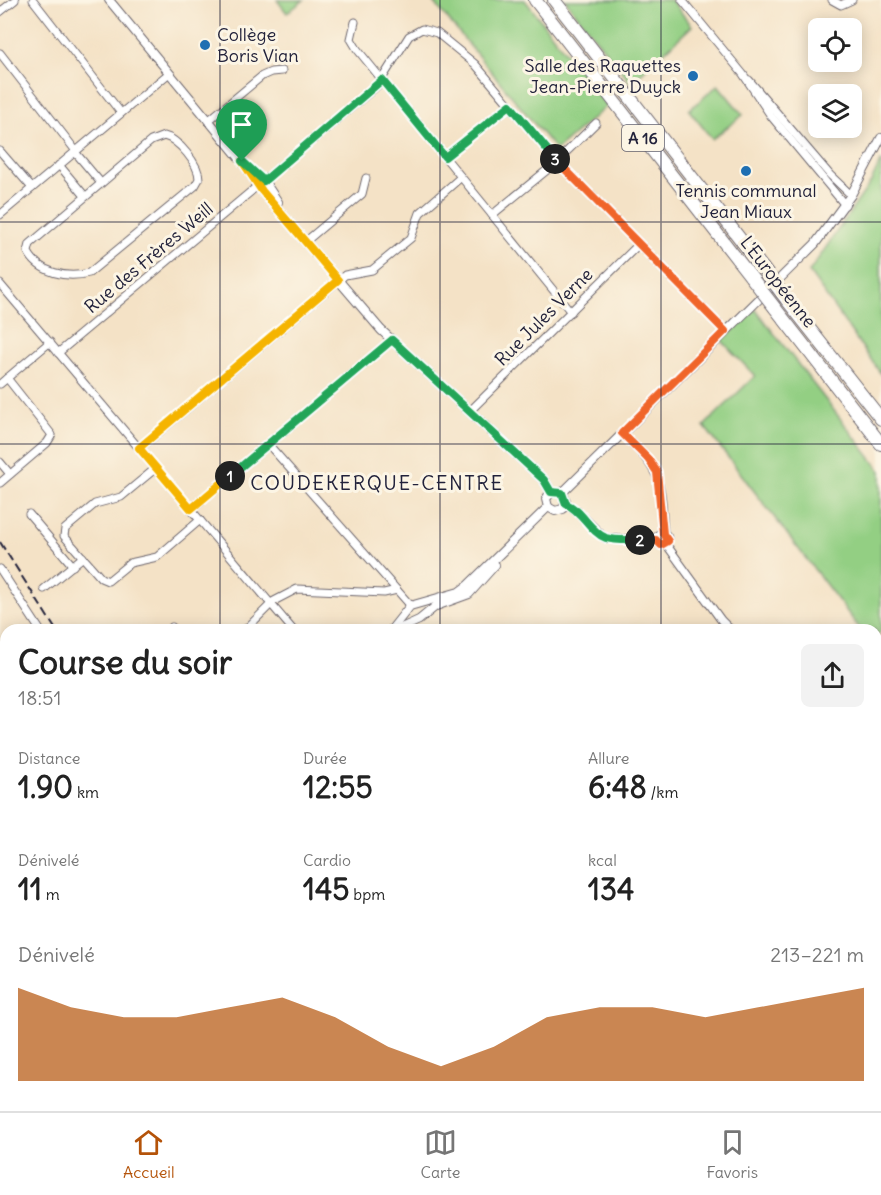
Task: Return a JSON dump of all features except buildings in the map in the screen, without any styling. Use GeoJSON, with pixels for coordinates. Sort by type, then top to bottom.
{"type":"FeatureCollection","features":[{"type":"Feature","properties":{"kind":"highway","name":"L'Européenne"},"geometry":{"type":"LineString","coordinates":[[535,0],[881,444]]}},
{"type":"Feature","properties":{"kind":"highway","name":"L'Européenne"},"geometry":{"type":"LineString","coordinates":[[554,0],[881,419]]}},
{"type":"Feature","properties":{"kind":"street"},"geometry":{"type":"LineString","coordinates":[[0,12],[15,0]]}},
{"type":"Feature","properties":{"kind":"street"},"geometry":{"type":"LineString","coordinates":[[33,0],[121,113]]}},
{"type":"Feature","properties":{"kind":"street"},"geometry":{"type":"LineString","coordinates":[[109,0],[168,74],[392,340],[544,480],[551,492]]}},
{"type":"Feature","properties":{"kind":"street"},"geometry":{"type":"LineString","coordinates":[[694,0],[684,3],[743,74],[768,112],[845,205]]}},
{"type":"Feature","properties":{"kind":"street"},"geometry":{"type":"LineString","coordinates":[[832,0],[839,5],[852,0]]}},
{"type":"Feature","properties":{"kind":"street"},"geometry":{"type":"LineString","coordinates":[[355,22],[352,42],[571,312]]}},
{"type":"Feature","properties":{"kind":"street","name":"Rue des Frères Weill"},"geometry":{"type":"LineString","coordinates":[[58,353],[382,80],[409,36],[418,30],[428,29],[440,34],[475,64],[510,105]]}},
{"type":"Feature","properties":{"kind":"street"},"geometry":{"type":"LineString","coordinates":[[0,53],[101,183]]}},
{"type":"Feature","properties":{"kind":"street"},"geometry":{"type":"LineString","coordinates":[[208,121],[262,76],[282,71]]}},
{"type":"Feature","properties":{"kind":"street"},"geometry":{"type":"LineString","coordinates":[[0,215],[168,74]]}},
{"type":"Feature","properties":{"kind":"street"},"geometry":{"type":"LineString","coordinates":[[743,74],[759,88],[830,176],[851,195]]}},
{"type":"Feature","properties":{"kind":"street"},"geometry":{"type":"LineString","coordinates":[[445,157],[510,105],[557,161],[725,331]]}},
{"type":"Feature","properties":{"kind":"street"},"geometry":{"type":"LineString","coordinates":[[492,215],[557,161],[596,123]]}},
{"type":"Feature","properties":{"kind":"street"},"geometry":{"type":"LineString","coordinates":[[162,136],[174,141],[199,173],[195,186],[92,272],[81,274],[41,268],[29,255],[29,245],[86,196],[151,141],[162,136]]}},
{"type":"Feature","properties":{"kind":"street"},"geometry":{"type":"LineString","coordinates":[[562,493],[725,331],[802,259],[845,205],[881,138]]}},
{"type":"Feature","properties":{"kind":"street"},"geometry":{"type":"LineString","coordinates":[[0,151],[32,188]]}},
{"type":"Feature","properties":{"kind":"street"},"geometry":{"type":"LineString","coordinates":[[60,165],[86,196]]}},
{"type":"Feature","properties":{"kind":"street"},"geometry":{"type":"LineString","coordinates":[[139,448],[340,279],[351,272],[372,270],[411,238],[420,213],[461,177]]}},
{"type":"Feature","properties":{"kind":"street"},"geometry":{"type":"LineString","coordinates":[[307,240],[362,194],[366,178]]}},
{"type":"Feature","properties":{"kind":"street","name":"Rue Jules Verne"},"geometry":{"type":"LineString","coordinates":[[470,411],[639,244]]}},
{"type":"Feature","properties":{"kind":"street"},"geometry":{"type":"LineString","coordinates":[[0,284],[288,624]]}},
{"type":"Feature","properties":{"kind":"street"},"geometry":{"type":"LineString","coordinates":[[191,509],[392,340]]}},
{"type":"Feature","properties":{"kind":"street"},"geometry":{"type":"LineString","coordinates":[[0,384],[50,342]]}},
{"type":"Feature","properties":{"kind":"street"},"geometry":{"type":"LineString","coordinates":[[0,483],[49,441],[52,435],[7,378]]}},
{"type":"Feature","properties":{"kind":"street"},"geometry":{"type":"LineString","coordinates":[[622,433],[648,459],[657,472],[663,534],[668,538],[666,544]]}},
{"type":"Feature","properties":{"kind":"street"},"geometry":{"type":"LineString","coordinates":[[268,444],[397,590],[410,608],[414,622]]}},
{"type":"Feature","properties":{"kind":"street"},"geometry":{"type":"LineString","coordinates":[[0,462],[10,474]]}},
{"type":"Feature","properties":{"kind":"street"},"geometry":{"type":"LineString","coordinates":[[156,468],[121,497],[94,504],[65,529],[64,536],[102,580],[108,581],[132,562],[157,557],[200,520]]}},
{"type":"Feature","properties":{"kind":"street"},"geometry":{"type":"LineString","coordinates":[[551,492],[562,493]]}},
{"type":"Feature","properties":{"kind":"street"},"geometry":{"type":"LineString","coordinates":[[548,507],[546,498],[551,492]]}},
{"type":"Feature","properties":{"kind":"street"},"geometry":{"type":"LineString","coordinates":[[562,493],[566,504],[607,538],[656,540],[661,545],[666,544]]}},
{"type":"Feature","properties":{"kind":"street"},"geometry":{"type":"LineString","coordinates":[[548,507],[558,511],[566,504]]}},
{"type":"Feature","properties":{"kind":"street"},"geometry":{"type":"LineString","coordinates":[[396,624],[410,608],[463,590],[548,507]]}},
{"type":"Feature","properties":{"kind":"street"},"geometry":{"type":"LineString","coordinates":[[29,514],[73,566]]}},
{"type":"Feature","properties":{"kind":"street"},"geometry":{"type":"LineString","coordinates":[[656,540],[658,535],[663,534]]}},
{"type":"Feature","properties":{"kind":"street"},"geometry":{"type":"LineString","coordinates":[[410,624],[434,606],[460,599],[472,592],[516,539]]}},
{"type":"Feature","properties":{"kind":"street"},"geometry":{"type":"LineString","coordinates":[[666,544],[725,624]]}},
{"type":"Feature","properties":{"kind":"street"},"geometry":{"type":"LineString","coordinates":[[44,589],[83,557]]}},
{"type":"Feature","properties":{"kind":"street"},"geometry":{"type":"LineString","coordinates":[[0,569],[36,624]]}},
{"type":"Feature","properties":{"kind":"street"},"geometry":{"type":"LineString","coordinates":[[251,624],[271,604],[287,593],[305,588],[384,593],[397,590]]}},
{"type":"Feature","properties":{"kind":"street"},"geometry":{"type":"LineString","coordinates":[[410,608],[420,607],[423,615]]}},
{"type":"Feature","properties":{"kind":"green space"},"geometry":{"type":"Polygon","coordinates":[[[277,0],[304,0],[287,13],[277,0]]]}},
{"type":"Feature","properties":{"kind":"green space"},"geometry":{"type":"Polygon","coordinates":[[[432,0],[525,0],[607,106],[556,150],[432,0]]]}},
{"type":"Feature","properties":{"kind":"green space"},"geometry":{"type":"Polygon","coordinates":[[[565,0],[671,0],[692,26],[631,83],[565,0]]]}},
{"type":"Feature","properties":{"kind":"green space"},"geometry":{"type":"Polygon","coordinates":[[[718,85],[743,115],[712,139],[689,110],[718,85]]]}},
{"type":"Feature","properties":{"kind":"green space"},"geometry":{"type":"Polygon","coordinates":[[[881,160],[881,374],[809,272],[871,182],[881,160]]]}},
{"type":"Feature","properties":{"kind":"green space"},"geometry":{"type":"Polygon","coordinates":[[[755,309],[881,471],[881,624],[856,624],[704,426],[755,376],[722,341],[755,309]]]}},
{"type":"Feature","properties":{"kind":"railway"},"geometry":{"type":"LineString","coordinates":[[0,542],[52,624]]}},
{"type":"Feature","properties":{"kind":"place","name":"Collège Boris Vian"},"geometry":{"type":"Point","coordinates":[205,45]}},
{"type":"Feature","properties":{"kind":"place","name":"Salle des Raquettes Jean-Pierre Duyck"},"geometry":{"type":"Point","coordinates":[693,76]}},
{"type":"Feature","properties":{"kind":"place","name":"Tennis communal Jean Miaux"},"geometry":{"type":"Point","coordinates":[746,171]}},
{"type":"Feature","properties":{"kind":"district","name":"COUDEKERQUE-CENTRE"},"geometry":{"type":"Point","coordinates":[377,483]}},
{"type":"Feature","properties":{"kind":"route"},"geometry":{"type":"LineString","coordinates":[[382,80],[445,157],[510,105],[557,161],[725,331],[622,433],[648,459],[657,472],[660,484],[663,534],[667,536],[668,541],[661,545],[656,540],[609,539],[601,536],[576,510],[566,504],[566,498],[562,493],[551,492],[544,480],[392,340],[191,509],[139,448],[338,280],[262,191],[242,161],[264,181],[382,80]]}}]}
